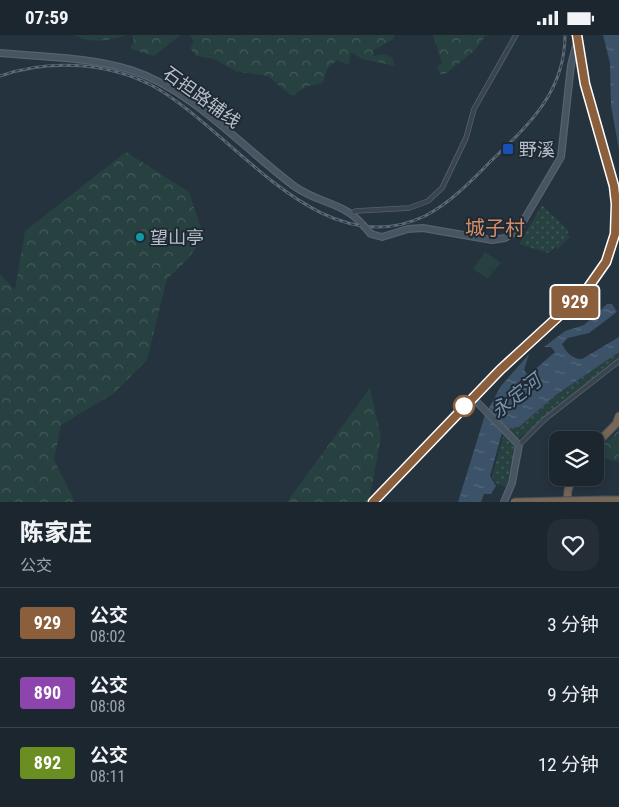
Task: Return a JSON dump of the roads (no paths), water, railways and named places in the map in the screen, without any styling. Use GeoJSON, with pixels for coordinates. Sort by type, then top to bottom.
{"type":"FeatureCollection","features":[{"type":"Feature","properties":{"kind":"highway"},"geometry":{"type":"LineString","coordinates":[[604,436],[616,424],[619,416]]}},
{"type":"Feature","properties":{"kind":"highway"},"geometry":{"type":"LineString","coordinates":[[567,502],[570,486]]}},
{"type":"Feature","properties":{"kind":"highway"},"geometry":{"type":"LineString","coordinates":[[514,502],[619,500]]}},
{"type":"Feature","properties":{"kind":"main road","name":"石担路辅线"},"geometry":{"type":"LineString","coordinates":[[0,53],[111,65],[150,78],[172,89],[302,192],[352,213],[371,234],[382,237],[408,229],[423,228],[492,240],[505,238],[518,230],[561,157],[570,65],[577,38]]}},
{"type":"Feature","properties":{"kind":"main road"},"geometry":{"type":"LineString","coordinates":[[374,502],[472,397],[585,292],[600,273],[612,247],[616,217],[614,186],[585,84],[577,38]]}},
{"type":"Feature","properties":{"kind":"main road"},"geometry":{"type":"LineString","coordinates":[[472,397],[519,445],[512,483],[504,502]]}},
{"type":"Feature","properties":{"kind":"street"},"geometry":{"type":"LineString","coordinates":[[352,213],[356,211],[409,208],[428,201],[438,192],[454,165],[466,138],[474,109],[516,35]]}},
{"type":"Feature","properties":{"kind":"street"},"geometry":{"type":"LineString","coordinates":[[519,445],[545,419],[619,361]]}},
{"type":"Feature","properties":{"kind":"water"},"geometry":{"type":"Polygon","coordinates":[[[603,35],[619,35],[619,150],[611,105],[610,63],[603,35]]]}},
{"type":"Feature","properties":{"kind":"water","name":"永定河"},"geometry":{"type":"Polygon","coordinates":[[[607,304],[612,304],[617,312],[589,333],[568,338],[562,344],[570,355],[582,359],[619,337],[619,352],[556,395],[519,427],[507,429],[502,433],[490,476],[496,486],[491,494],[484,494],[481,502],[458,502],[485,415],[501,386],[529,354],[524,370],[527,374],[532,372],[555,352],[551,347],[544,347],[565,331],[584,325],[607,304]]]}},
{"type":"Feature","properties":{"kind":"railway"},"geometry":{"type":"LineString","coordinates":[[0,76],[37,67],[76,65],[115,71],[134,77],[151,85],[182,105],[279,186],[313,209],[349,223],[386,227],[425,216],[444,204],[470,182],[521,132],[533,118],[552,89],[559,73],[565,35]]}},
{"type":"Feature","properties":{"kind":"place","name":"野溪"},"geometry":{"type":"Point","coordinates":[508,149]}},
{"type":"Feature","properties":{"kind":"place","name":"望山亭"},"geometry":{"type":"Point","coordinates":[140,237]}},
{"type":"Feature","properties":{"kind":"district","name":"城子村"},"geometry":{"type":"Point","coordinates":[495,228]}}]}
